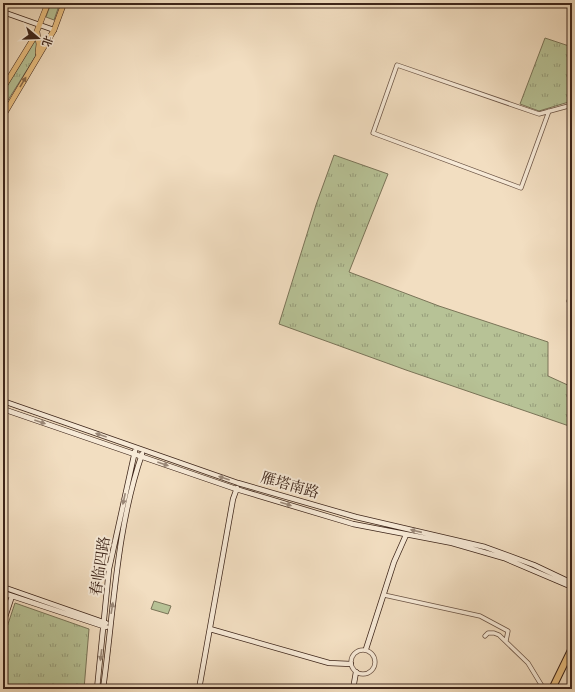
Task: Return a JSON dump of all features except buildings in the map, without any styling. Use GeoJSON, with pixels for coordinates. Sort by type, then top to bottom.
{"type":"FeatureCollection","features":[{"type":"Feature","properties":{"kind":"highway"},"geometry":{"type":"LineString","coordinates":[[552,689],[572,648]]}},
{"type":"Feature","properties":{"kind":"main road"},"geometry":{"type":"LineString","coordinates":[[3,88],[37,32],[48,3]]}},
{"type":"Feature","properties":{"kind":"main road"},"geometry":{"type":"LineString","coordinates":[[3,116],[54,30],[64,3]]}},
{"type":"Feature","properties":{"kind":"main road"},"geometry":{"type":"LineString","coordinates":[[36,60],[39,48],[37,32]]}},
{"type":"Feature","properties":{"kind":"street"},"geometry":{"type":"LineString","coordinates":[[3,12],[54,30]]}},
{"type":"Feature","properties":{"kind":"street"},"geometry":{"type":"LineString","coordinates":[[549,111],[521,188],[373,133],[397,65],[539,114],[549,111],[572,105]]}},
{"type":"Feature","properties":{"kind":"street"},"geometry":{"type":"LineString","coordinates":[[569,301],[572,292]]}},
{"type":"Feature","properties":{"kind":"street","name":"雁塔南路"},"geometry":{"type":"LineString","coordinates":[[3,402],[238,483],[356,517],[474,544],[534,565],[572,583]]}},
{"type":"Feature","properties":{"kind":"street","name":"雁塔南路"},"geometry":{"type":"LineString","coordinates":[[3,409],[236,489],[353,524],[452,543],[504,558],[572,587]]}},
{"type":"Feature","properties":{"kind":"street","name":"春临四路"},"geometry":{"type":"LineString","coordinates":[[103,689],[109,569],[136,448]]}},
{"type":"Feature","properties":{"kind":"street","name":"春临四路"},"geometry":{"type":"LineString","coordinates":[[97,689],[126,515],[143,450]]}},
{"type":"Feature","properties":{"kind":"street"},"geometry":{"type":"LineString","coordinates":[[199,689],[238,483]]}},
{"type":"Feature","properties":{"kind":"street"},"geometry":{"type":"LineString","coordinates":[[366,650],[406,534]]}},
{"type":"Feature","properties":{"kind":"street"},"geometry":{"type":"LineString","coordinates":[[3,587],[107,625]]}},
{"type":"Feature","properties":{"kind":"street"},"geometry":{"type":"LineString","coordinates":[[3,593],[107,625]]}},
{"type":"Feature","properties":{"kind":"street"},"geometry":{"type":"LineString","coordinates":[[384,595],[480,616],[508,632],[506,641]]}},
{"type":"Feature","properties":{"kind":"street"},"geometry":{"type":"LineString","coordinates":[[3,623],[12,596]]}},
{"type":"Feature","properties":{"kind":"street"},"geometry":{"type":"LineString","coordinates":[[210,629],[329,664],[351,664]]}},
{"type":"Feature","properties":{"kind":"street"},"geometry":{"type":"LineString","coordinates":[[485,636],[488,633],[494,633],[506,641],[528,663],[542,686],[547,689]]}},
{"type":"Feature","properties":{"kind":"street"},"geometry":{"type":"LineString","coordinates":[[351,664],[357,653],[366,650]]}},
{"type":"Feature","properties":{"kind":"street"},"geometry":{"type":"LineString","coordinates":[[356,672],[368,673],[375,666],[373,655],[366,650]]}},
{"type":"Feature","properties":{"kind":"street"},"geometry":{"type":"LineString","coordinates":[[351,664],[356,672],[353,689]]}},
{"type":"Feature","properties":{"kind":"green space"},"geometry":{"type":"Polygon","coordinates":[[[51,3],[60,3],[54,20],[46,17],[51,3]]]}},
{"type":"Feature","properties":{"kind":"green space"},"geometry":{"type":"Polygon","coordinates":[[[36,38],[37,54],[3,108],[3,92],[36,38]]]}},
{"type":"Feature","properties":{"kind":"green space"},"geometry":{"type":"Polygon","coordinates":[[[545,38],[572,47],[572,101],[539,111],[520,104],[545,38]]]}},
{"type":"Feature","properties":{"kind":"green space"},"geometry":{"type":"Polygon","coordinates":[[[334,155],[388,174],[349,272],[439,306],[548,342],[548,376],[572,387],[572,427],[406,370],[279,324],[316,205],[334,155]]]}},
{"type":"Feature","properties":{"kind":"green space"},"geometry":{"type":"Polygon","coordinates":[[[154,601],[171,606],[168,614],[151,609],[154,601]]]}},
{"type":"Feature","properties":{"kind":"green space"},"geometry":{"type":"Polygon","coordinates":[[[15,603],[89,629],[84,689],[3,689],[3,639],[15,603]]]}}]}
